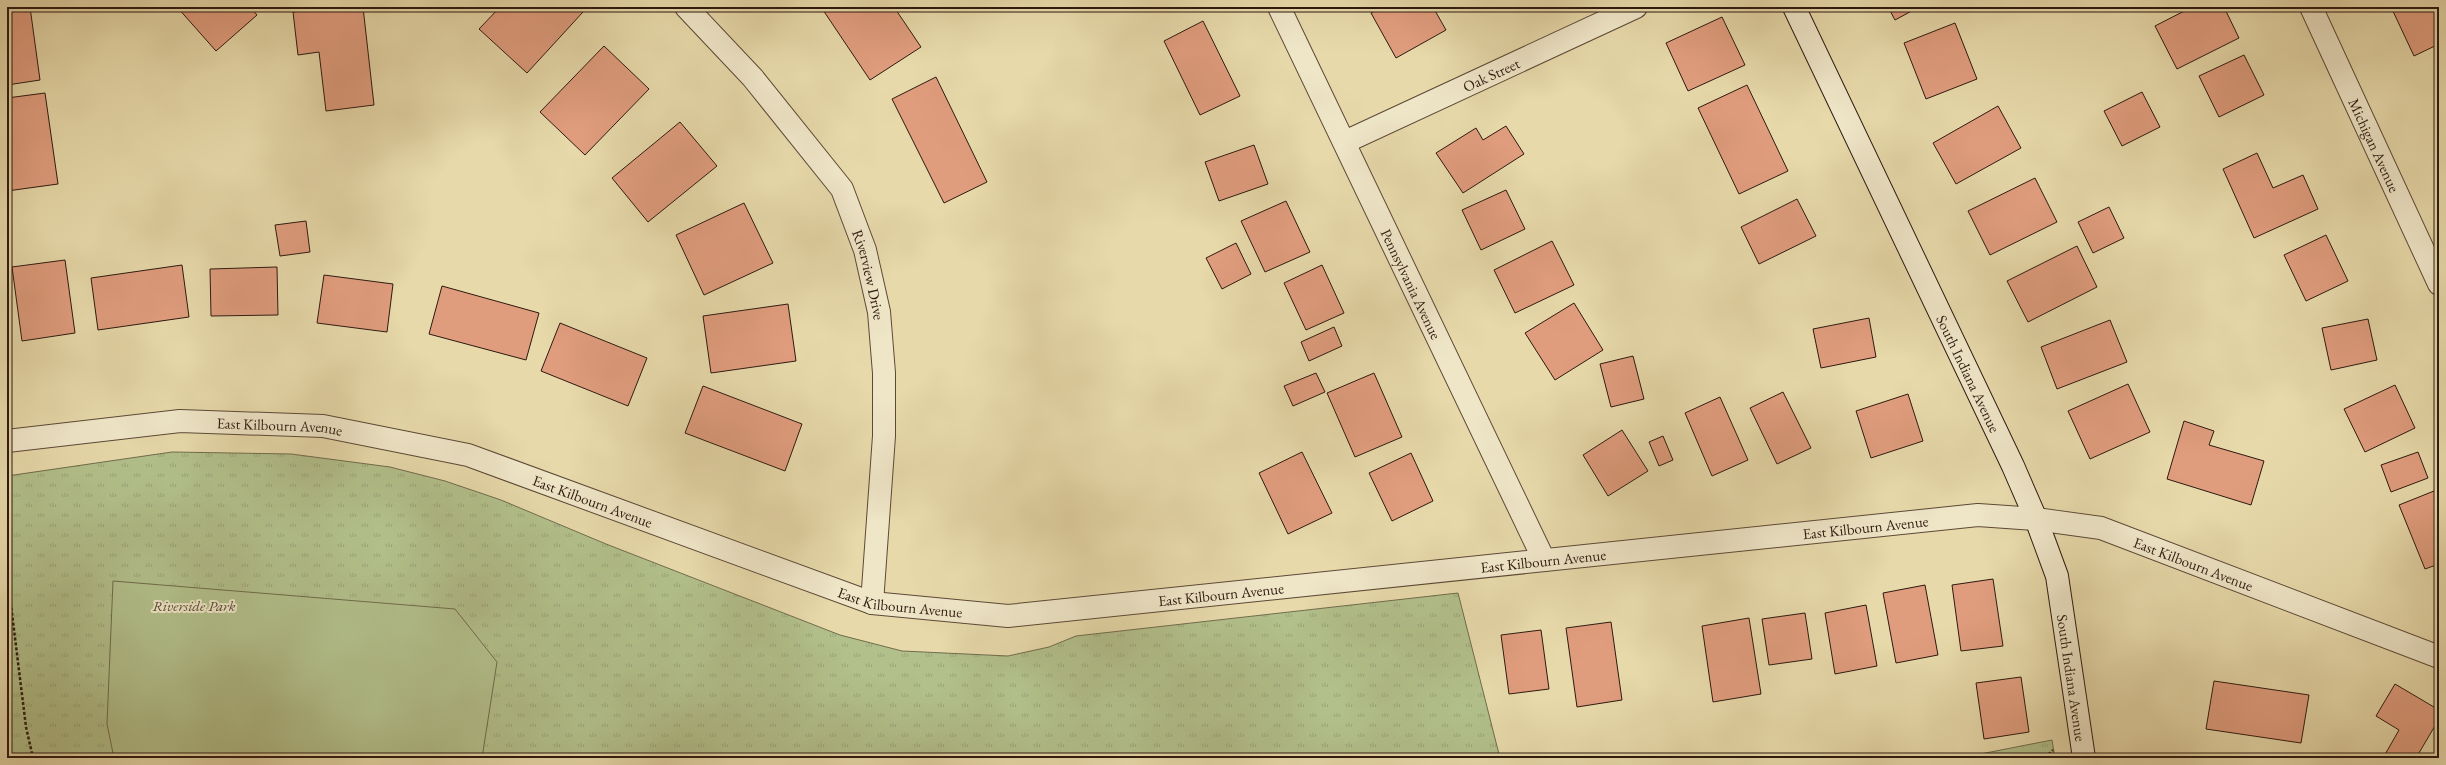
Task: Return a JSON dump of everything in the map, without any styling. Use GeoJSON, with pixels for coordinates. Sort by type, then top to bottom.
{"type":"FeatureCollection","features":[{"type":"Feature","properties":{"kind":"street","name":"Riverview Drive"},"geometry":{"type":"LineString","coordinates":[[686,7],[753,78],[842,189],[865,250],[879,312],[884,373],[884,436],[872,603]]}},
{"type":"Feature","properties":{"kind":"street","name":"Pennsylvania Avenue"},"geometry":{"type":"LineString","coordinates":[[1279,7],[1544,560]]}},
{"type":"Feature","properties":{"kind":"street","name":"Oak Street"},"geometry":{"type":"LineString","coordinates":[[1345,142],[1636,7]]}},
{"type":"Feature","properties":{"kind":"street","name":"South Indiana Avenue"},"geometry":{"type":"LineString","coordinates":[[1794,7],[2013,466],[2036,519],[2057,576],[2084,758]]}},
{"type":"Feature","properties":{"kind":"street","name":"Michigan Avenue"},"geometry":{"type":"LineString","coordinates":[[2311,7],[2439,284]]}},
{"type":"Feature","properties":{"kind":"street","name":"East Kilbourn Avenue"},"geometry":{"type":"LineString","coordinates":[[7,441],[180,421],[323,426],[468,455],[872,603],[1008,616],[1978,515],[2036,519],[2101,528],[2439,657]]}},
{"type":"Feature","properties":{"kind":"path"},"geometry":{"type":"LineString","coordinates":[[7,573],[26,727],[33,758]]}},
{"type":"Feature","properties":{"kind":"green space","name":"Riverside Park"},"geometry":{"type":"Polygon","coordinates":[[[172,452],[291,454],[390,467],[445,481],[501,500],[606,544],[840,635],[902,651],[1008,656],[1049,647],[1076,636],[1458,593],[1500,758],[7,758],[7,476],[172,452]]]}},
{"type":"Feature","properties":{"kind":"green space"},"geometry":{"type":"Polygon","coordinates":[[[113,581],[455,609],[497,662],[482,758],[114,758],[107,724],[113,581]]]}},
{"type":"Feature","properties":{"kind":"green space"},"geometry":{"type":"Polygon","coordinates":[[[2052,740],[2055,758],[1960,758],[2052,740]]]}},
{"type":"Feature","properties":{"kind":"building"},"geometry":{"type":"Polygon","coordinates":[[[7,7],[30,7],[40,80],[7,85],[7,7]]]}},
{"type":"Feature","properties":{"kind":"building"},"geometry":{"type":"Polygon","coordinates":[[[177,7],[250,7],[257,15],[216,51],[177,7]]]}},
{"type":"Feature","properties":{"kind":"building"},"geometry":{"type":"Polygon","coordinates":[[[338,7],[363,7],[374,105],[326,111],[319,52],[298,55],[293,12],[338,7]]]}},
{"type":"Feature","properties":{"kind":"building"},"geometry":{"type":"Polygon","coordinates":[[[500,7],[578,7],[583,12],[527,73],[479,29],[500,7]]]}},
{"type":"Feature","properties":{"kind":"building"},"geometry":{"type":"Polygon","coordinates":[[[821,7],[894,7],[921,47],[870,80],[821,7]]]}},
{"type":"Feature","properties":{"kind":"building"},"geometry":{"type":"Polygon","coordinates":[[[1382,7],[1433,7],[1446,30],[1396,58],[1371,13],[1382,7]]]}},
{"type":"Feature","properties":{"kind":"building"},"geometry":{"type":"Polygon","coordinates":[[[1888,7],[1919,7],[1895,20],[1888,7]]]}},
{"type":"Feature","properties":{"kind":"building"},"geometry":{"type":"Polygon","coordinates":[[[2192,7],[2224,7],[2239,38],[2177,69],[2155,26],[2192,7]]]}},
{"type":"Feature","properties":{"kind":"building"},"geometry":{"type":"Polygon","coordinates":[[[2391,7],[2439,7],[2439,44],[2414,56],[2391,7]]]}},
{"type":"Feature","properties":{"kind":"building"},"geometry":{"type":"Polygon","coordinates":[[[1722,17],[1745,65],[1688,91],[1666,43],[1722,17]]]}},
{"type":"Feature","properties":{"kind":"building"},"geometry":{"type":"Polygon","coordinates":[[[1203,21],[1240,96],[1200,115],[1164,41],[1203,21]]]}},
{"type":"Feature","properties":{"kind":"building"},"geometry":{"type":"Polygon","coordinates":[[[1955,23],[1977,79],[1926,99],[1904,43],[1955,23]]]}},
{"type":"Feature","properties":{"kind":"building"},"geometry":{"type":"Polygon","coordinates":[[[604,46],[649,89],[585,155],[540,112],[604,46]]]}},
{"type":"Feature","properties":{"kind":"building"},"geometry":{"type":"Polygon","coordinates":[[[2244,55],[2264,95],[2219,117],[2199,76],[2244,55]]]}},
{"type":"Feature","properties":{"kind":"building"},"geometry":{"type":"Polygon","coordinates":[[[936,77],[987,182],[944,203],[892,99],[936,77]]]}},
{"type":"Feature","properties":{"kind":"building"},"geometry":{"type":"Polygon","coordinates":[[[1747,85],[1788,171],[1739,194],[1698,108],[1747,85]]]}},
{"type":"Feature","properties":{"kind":"building"},"geometry":{"type":"Polygon","coordinates":[[[2142,92],[2160,127],[2122,146],[2104,111],[2142,92]]]}},
{"type":"Feature","properties":{"kind":"building"},"geometry":{"type":"Polygon","coordinates":[[[45,93],[58,184],[7,191],[7,98],[45,93]]]}},
{"type":"Feature","properties":{"kind":"building"},"geometry":{"type":"Polygon","coordinates":[[[1998,106],[2021,148],[1956,184],[1933,143],[1998,106]]]}},
{"type":"Feature","properties":{"kind":"building"},"geometry":{"type":"Polygon","coordinates":[[[680,122],[717,166],[648,222],[612,178],[680,122]]]}},
{"type":"Feature","properties":{"kind":"building"},"geometry":{"type":"Polygon","coordinates":[[[1506,126],[1524,154],[1463,193],[1436,153],[1476,128],[1483,140],[1506,126]]]}},
{"type":"Feature","properties":{"kind":"building"},"geometry":{"type":"Polygon","coordinates":[[[1254,145],[1268,184],[1219,201],[1205,162],[1254,145]]]}},
{"type":"Feature","properties":{"kind":"building"},"geometry":{"type":"Polygon","coordinates":[[[2257,153],[2273,188],[2303,175],[2318,209],[2254,238],[2223,169],[2257,153]]]}},
{"type":"Feature","properties":{"kind":"building"},"geometry":{"type":"Polygon","coordinates":[[[2035,178],[2057,222],[1990,255],[1968,211],[2035,178]]]}},
{"type":"Feature","properties":{"kind":"building"},"geometry":{"type":"Polygon","coordinates":[[[1506,190],[1525,229],[1481,250],[1462,210],[1506,190]]]}},
{"type":"Feature","properties":{"kind":"building"},"geometry":{"type":"Polygon","coordinates":[[[1797,199],[1816,236],[1759,264],[1741,227],[1797,199]]]}},
{"type":"Feature","properties":{"kind":"building"},"geometry":{"type":"Polygon","coordinates":[[[1286,201],[1310,252],[1265,272],[1241,221],[1286,201]]]}},
{"type":"Feature","properties":{"kind":"building"},"geometry":{"type":"Polygon","coordinates":[[[744,203],[773,263],[704,295],[676,235],[744,203]]]}},
{"type":"Feature","properties":{"kind":"building"},"geometry":{"type":"Polygon","coordinates":[[[2109,207],[2124,238],[2093,253],[2078,222],[2109,207]]]}},
{"type":"Feature","properties":{"kind":"building"},"geometry":{"type":"Polygon","coordinates":[[[306,221],[310,252],[280,256],[275,225],[306,221]]]}},
{"type":"Feature","properties":{"kind":"building"},"geometry":{"type":"Polygon","coordinates":[[[2326,235],[2348,281],[2306,301],[2284,255],[2326,235]]]}},
{"type":"Feature","properties":{"kind":"building"},"geometry":{"type":"Polygon","coordinates":[[[1552,241],[1574,285],[1515,313],[1494,270],[1552,241]]]}},
{"type":"Feature","properties":{"kind":"building"},"geometry":{"type":"Polygon","coordinates":[[[1236,243],[1251,274],[1222,289],[1206,258],[1236,243]]]}},
{"type":"Feature","properties":{"kind":"building"},"geometry":{"type":"Polygon","coordinates":[[[2077,246],[2097,287],[2028,322],[2007,281],[2077,246]]]}},
{"type":"Feature","properties":{"kind":"building"},"geometry":{"type":"Polygon","coordinates":[[[65,260],[75,333],[22,341],[12,267],[65,260]]]}},
{"type":"Feature","properties":{"kind":"building"},"geometry":{"type":"Polygon","coordinates":[[[182,265],[189,317],[98,330],[91,278],[182,265]]]}},
{"type":"Feature","properties":{"kind":"building"},"geometry":{"type":"Polygon","coordinates":[[[1322,265],[1344,313],[1306,330],[1284,283],[1322,265]]]}},
{"type":"Feature","properties":{"kind":"building"},"geometry":{"type":"Polygon","coordinates":[[[277,267],[278,315],[211,316],[210,269],[277,267]]]}},
{"type":"Feature","properties":{"kind":"building"},"geometry":{"type":"Polygon","coordinates":[[[324,275],[393,284],[387,332],[317,323],[324,275]]]}},
{"type":"Feature","properties":{"kind":"building"},"geometry":{"type":"Polygon","coordinates":[[[442,286],[539,313],[526,360],[429,334],[442,286]]]}},
{"type":"Feature","properties":{"kind":"building"},"geometry":{"type":"Polygon","coordinates":[[[1574,303],[1603,350],[1555,380],[1525,333],[1574,303]]]}},
{"type":"Feature","properties":{"kind":"building"},"geometry":{"type":"Polygon","coordinates":[[[788,304],[796,361],[711,373],[703,316],[788,304]]]}},
{"type":"Feature","properties":{"kind":"building"},"geometry":{"type":"Polygon","coordinates":[[[1869,318],[1876,357],[1821,368],[1813,329],[1869,318]]]}},
{"type":"Feature","properties":{"kind":"building"},"geometry":{"type":"Polygon","coordinates":[[[2368,319],[2377,360],[2331,370],[2322,328],[2368,319]]]}},
{"type":"Feature","properties":{"kind":"building"},"geometry":{"type":"Polygon","coordinates":[[[2110,320],[2127,362],[2057,389],[2041,347],[2110,320]]]}},
{"type":"Feature","properties":{"kind":"building"},"geometry":{"type":"Polygon","coordinates":[[[560,323],[647,358],[628,406],[541,371],[560,323]]]}},
{"type":"Feature","properties":{"kind":"building"},"geometry":{"type":"Polygon","coordinates":[[[1334,327],[1342,346],[1309,361],[1301,342],[1334,327]]]}},
{"type":"Feature","properties":{"kind":"building"},"geometry":{"type":"Polygon","coordinates":[[[1633,356],[1644,399],[1611,407],[1600,364],[1633,356]]]}},
{"type":"Feature","properties":{"kind":"building"},"geometry":{"type":"Polygon","coordinates":[[[1316,373],[1325,392],[1293,406],[1284,386],[1316,373]]]}},
{"type":"Feature","properties":{"kind":"building"},"geometry":{"type":"Polygon","coordinates":[[[1374,373],[1402,437],[1355,457],[1327,393],[1374,373]]]}},
{"type":"Feature","properties":{"kind":"building"},"geometry":{"type":"Polygon","coordinates":[[[2128,384],[2150,432],[2090,459],[2068,411],[2128,384]]]}},
{"type":"Feature","properties":{"kind":"building"},"geometry":{"type":"Polygon","coordinates":[[[2395,385],[2415,428],[2365,452],[2344,409],[2395,385]]]}},
{"type":"Feature","properties":{"kind":"building"},"geometry":{"type":"Polygon","coordinates":[[[703,386],[802,424],[785,471],[685,433],[703,386]]]}},
{"type":"Feature","properties":{"kind":"building"},"geometry":{"type":"Polygon","coordinates":[[[1783,392],[1811,448],[1777,464],[1750,408],[1783,392]]]}},
{"type":"Feature","properties":{"kind":"building"},"geometry":{"type":"Polygon","coordinates":[[[1908,394],[1923,441],[1871,458],[1856,411],[1908,394]]]}},
{"type":"Feature","properties":{"kind":"building"},"geometry":{"type":"Polygon","coordinates":[[[1720,397],[1748,460],[1712,476],[1685,413],[1720,397]]]}},
{"type":"Feature","properties":{"kind":"building"},"geometry":{"type":"Polygon","coordinates":[[[2184,421],[2214,431],[2209,445],[2264,461],[2251,505],[2167,479],[2184,421]]]}},
{"type":"Feature","properties":{"kind":"building"},"geometry":{"type":"Polygon","coordinates":[[[1622,430],[1648,471],[1608,496],[1583,455],[1622,430]]]}},
{"type":"Feature","properties":{"kind":"building"},"geometry":{"type":"Polygon","coordinates":[[[1663,436],[1673,460],[1659,466],[1649,442],[1663,436]]]}},
{"type":"Feature","properties":{"kind":"building"},"geometry":{"type":"Polygon","coordinates":[[[1302,452],[1332,513],[1288,534],[1259,473],[1302,452]]]}},
{"type":"Feature","properties":{"kind":"building"},"geometry":{"type":"Polygon","coordinates":[[[2418,452],[2428,478],[2391,492],[2381,465],[2418,452]]]}},
{"type":"Feature","properties":{"kind":"building"},"geometry":{"type":"Polygon","coordinates":[[[1411,453],[1433,501],[1392,521],[1369,473],[1411,453]]]}},
{"type":"Feature","properties":{"kind":"building"},"geometry":{"type":"Polygon","coordinates":[[[2439,489],[2439,564],[2425,569],[2399,505],[2439,489]]]}},
{"type":"Feature","properties":{"kind":"building"},"geometry":{"type":"Polygon","coordinates":[[[1993,579],[2003,646],[1961,651],[1952,585],[1993,579]]]}},
{"type":"Feature","properties":{"kind":"building"},"geometry":{"type":"Polygon","coordinates":[[[1925,585],[1938,655],[1896,663],[1883,593],[1925,585]]]}},
{"type":"Feature","properties":{"kind":"building"},"geometry":{"type":"Polygon","coordinates":[[[1866,605],[1877,666],[1835,674],[1825,613],[1866,605]]]}},
{"type":"Feature","properties":{"kind":"building"},"geometry":{"type":"Polygon","coordinates":[[[1805,613],[1812,659],[1769,665],[1762,619],[1805,613]]]}},
{"type":"Feature","properties":{"kind":"building"},"geometry":{"type":"Polygon","coordinates":[[[1749,618],[1761,694],[1713,702],[1702,626],[1749,618]]]}},
{"type":"Feature","properties":{"kind":"building"},"geometry":{"type":"Polygon","coordinates":[[[1611,622],[1622,700],[1577,707],[1566,628],[1611,622]]]}},
{"type":"Feature","properties":{"kind":"building"},"geometry":{"type":"Polygon","coordinates":[[[1541,630],[1549,689],[1509,694],[1501,635],[1541,630]]]}},
{"type":"Feature","properties":{"kind":"building"},"geometry":{"type":"Polygon","coordinates":[[[2021,677],[2029,732],[1984,739],[1976,683],[2021,677]]]}},
{"type":"Feature","properties":{"kind":"building"},"geometry":{"type":"Polygon","coordinates":[[[2214,681],[2309,695],[2301,743],[2206,729],[2214,681]]]}},
{"type":"Feature","properties":{"kind":"building"},"geometry":{"type":"Polygon","coordinates":[[[2395,684],[2439,710],[2439,719],[2416,758],[2383,758],[2399,730],[2376,716],[2395,684]]]}}]}
